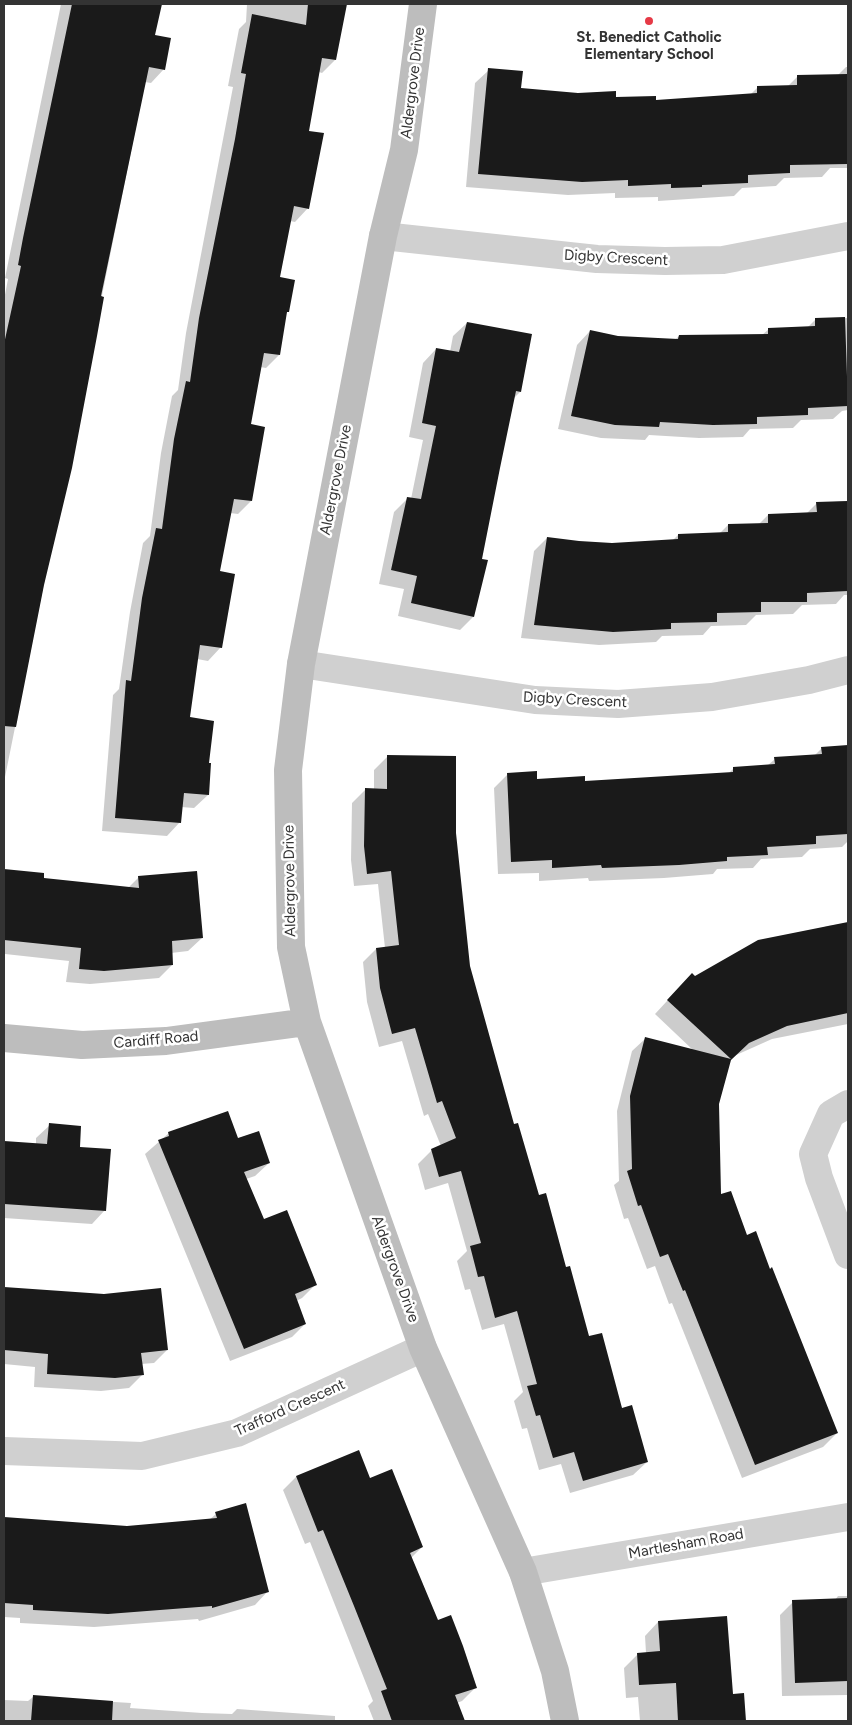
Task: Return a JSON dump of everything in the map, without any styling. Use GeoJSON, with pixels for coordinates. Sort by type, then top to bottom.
{"type":"FeatureCollection","features":[{"type":"Feature","properties":{"kind":"street","name":"Aldergrove Drive"},"geometry":{"type":"LineString","coordinates":[[423,4],[404,150],[383,236],[301,664],[288,770],[292,947],[307,1022],[423,1348],[523,1572],[555,1671],[565,1721]]}},
{"type":"Feature","properties":{"kind":"street","name":"Digby Crescent"},"geometry":{"type":"LineString","coordinates":[[383,236],[596,259],[665,261],[723,260],[848,236]]}},
{"type":"Feature","properties":{"kind":"street","name":"Digby Crescent"},"geometry":{"type":"LineString","coordinates":[[301,664],[431,682],[535,700],[618,704],[712,696],[810,680],[848,670]]}},
{"type":"Feature","properties":{"kind":"street","name":"Cardiff Road"},"geometry":{"type":"LineString","coordinates":[[4,1038],[82,1045],[110,1044],[166,1041],[307,1022]]}},
{"type":"Feature","properties":{"kind":"street"},"geometry":{"type":"LineString","coordinates":[[848,1104],[831,1114],[814,1154],[819,1178],[848,1255]]}},
{"type":"Feature","properties":{"kind":"street","name":"Trafford Crescent"},"geometry":{"type":"LineString","coordinates":[[4,1451],[142,1456],[227,1436],[423,1348]]}},
{"type":"Feature","properties":{"kind":"street","name":"Martlesham Road"},"geometry":{"type":"LineString","coordinates":[[523,1572],[848,1517]]}},
{"type":"Feature","properties":{"kind":"building"},"geometry":{"type":"Polygon","coordinates":[[[72,4],[162,4],[155,35],[171,38],[165,70],[149,67],[101,296],[104,297],[72,468],[44,585],[16,727],[4,726],[4,344],[21,266],[18,265],[23,238],[72,4]]]}},
{"type":"Feature","properties":{"kind":"building"},"geometry":{"type":"Polygon","coordinates":[[[308,4],[347,4],[336,60],[322,58],[309,131],[324,133],[309,209],[294,206],[280,277],[295,280],[289,312],[287,312],[280,355],[264,353],[251,424],[265,427],[252,501],[234,499],[220,571],[235,574],[222,648],[200,645],[190,717],[214,721],[209,763],[211,763],[209,795],[184,793],[181,823],[115,818],[126,680],[131,681],[142,598],[156,528],[162,529],[174,439],[186,381],[190,382],[199,318],[246,74],[241,73],[252,14],[306,25],[308,4]]]}},
{"type":"Feature","properties":{"kind":"building"},"geometry":{"type":"Polygon","coordinates":[[[488,68],[523,71],[521,88],[578,93],[616,91],[616,97],[656,96],[656,100],[757,93],[757,86],[797,85],[797,75],[848,74],[848,164],[790,165],[790,173],[748,175],[748,183],[671,188],[671,184],[628,186],[628,180],[582,182],[478,174],[488,68]]]}},
{"type":"Feature","properties":{"kind":"building"},"geometry":{"type":"Polygon","coordinates":[[[845,317],[848,406],[808,408],[808,415],[757,417],[757,424],[713,425],[660,422],[659,427],[615,425],[571,416],[590,330],[618,336],[678,339],[679,335],[768,334],[768,328],[815,326],[815,318],[845,317]]]}},
{"type":"Feature","properties":{"kind":"building"},"geometry":{"type":"Polygon","coordinates":[[[467,322],[532,334],[521,392],[516,391],[500,468],[482,559],[488,560],[474,617],[411,603],[417,576],[391,570],[407,497],[421,499],[436,426],[422,423],[436,348],[459,352],[467,322]]]}},
{"type":"Feature","properties":{"kind":"building"},"geometry":{"type":"Polygon","coordinates":[[[848,501],[848,591],[807,593],[807,602],[761,602],[761,612],[717,613],[717,622],[671,623],[671,629],[613,632],[534,625],[547,537],[612,543],[678,539],[678,534],[728,532],[728,524],[768,523],[768,514],[817,512],[816,502],[848,501]]]}},
{"type":"Feature","properties":{"kind":"building"},"geometry":{"type":"Polygon","coordinates":[[[848,745],[848,834],[816,836],[816,844],[767,847],[768,855],[727,857],[727,861],[679,865],[602,868],[601,865],[552,868],[552,860],[511,862],[507,773],[537,771],[537,779],[585,776],[585,781],[733,772],[733,767],[775,764],[774,757],[822,754],[821,747],[848,745]]]}},
{"type":"Feature","properties":{"kind":"building"},"geometry":{"type":"Polygon","coordinates":[[[387,755],[456,756],[456,833],[470,966],[514,1124],[518,1123],[539,1195],[546,1193],[566,1267],[570,1266],[589,1336],[602,1333],[622,1408],[632,1405],[648,1462],[583,1481],[574,1452],[553,1458],[540,1415],[536,1416],[527,1386],[537,1384],[517,1311],[495,1318],[484,1276],[478,1277],[470,1246],[481,1243],[461,1171],[439,1177],[431,1149],[456,1138],[442,1101],[437,1103],[415,1028],[392,1034],[380,988],[376,948],[399,945],[391,871],[367,874],[364,846],[365,788],[387,789],[387,755]]]}},
{"type":"Feature","properties":{"kind":"building"},"geometry":{"type":"Polygon","coordinates":[[[4,869],[44,873],[44,878],[139,888],[138,876],[197,871],[203,938],[172,941],[173,965],[104,971],[79,969],[81,948],[4,940],[4,869]]]}},
{"type":"Feature","properties":{"kind":"building"},"geometry":{"type":"Polygon","coordinates":[[[848,922],[848,1013],[787,1026],[749,1043],[731,1060],[719,1104],[721,1194],[731,1191],[747,1235],[756,1231],[838,1433],[755,1465],[685,1290],[683,1291],[668,1254],[660,1257],[641,1205],[638,1206],[627,1171],[632,1169],[630,1096],[645,1037],[731,1059],[667,1000],[692,973],[695,976],[758,940],[848,922]]]}},
{"type":"Feature","properties":{"kind":"building"},"geometry":{"type":"Polygon","coordinates":[[[228,1111],[238,1138],[259,1131],[270,1163],[244,1172],[264,1219],[287,1210],[317,1285],[295,1294],[306,1324],[244,1349],[158,1140],[169,1136],[168,1132],[228,1111]]]}},
{"type":"Feature","properties":{"kind":"building"},"geometry":{"type":"Polygon","coordinates":[[[49,1123],[81,1126],[80,1147],[111,1149],[106,1211],[4,1204],[4,1141],[47,1144],[49,1123]]]}},
{"type":"Feature","properties":{"kind":"building"},"geometry":{"type":"Polygon","coordinates":[[[4,1287],[104,1294],[161,1288],[168,1350],[141,1353],[144,1375],[115,1378],[47,1374],[48,1354],[4,1350],[4,1287]]]}},
{"type":"Feature","properties":{"kind":"building"},"geometry":{"type":"Polygon","coordinates":[[[359,1450],[370,1478],[392,1469],[423,1547],[410,1553],[438,1620],[451,1615],[477,1688],[455,1695],[465,1721],[392,1721],[381,1691],[387,1689],[323,1530],[318,1532],[296,1476],[359,1450]]]}},
{"type":"Feature","properties":{"kind":"building"},"geometry":{"type":"Polygon","coordinates":[[[246,1503],[269,1592],[212,1608],[212,1606],[108,1614],[33,1610],[33,1605],[4,1603],[4,1517],[127,1526],[217,1518],[215,1512],[246,1503]]]}},
{"type":"Feature","properties":{"kind":"building"},"geometry":{"type":"Polygon","coordinates":[[[848,1598],[848,1681],[795,1683],[792,1600],[848,1598]]]}},
{"type":"Feature","properties":{"kind":"building"},"geometry":{"type":"Polygon","coordinates":[[[727,1616],[733,1694],[744,1693],[746,1721],[678,1721],[676,1683],[639,1685],[637,1653],[660,1651],[658,1621],[727,1616]]]}},
{"type":"Feature","properties":{"kind":"building"},"geometry":{"type":"Polygon","coordinates":[[[33,1695],[113,1701],[112,1721],[31,1721],[33,1695]]]}},
{"type":"Feature","properties":{"kind":"place","name":"St. Benedict Catholic Elementary School"},"geometry":{"type":"Point","coordinates":[649,21]}}]}
